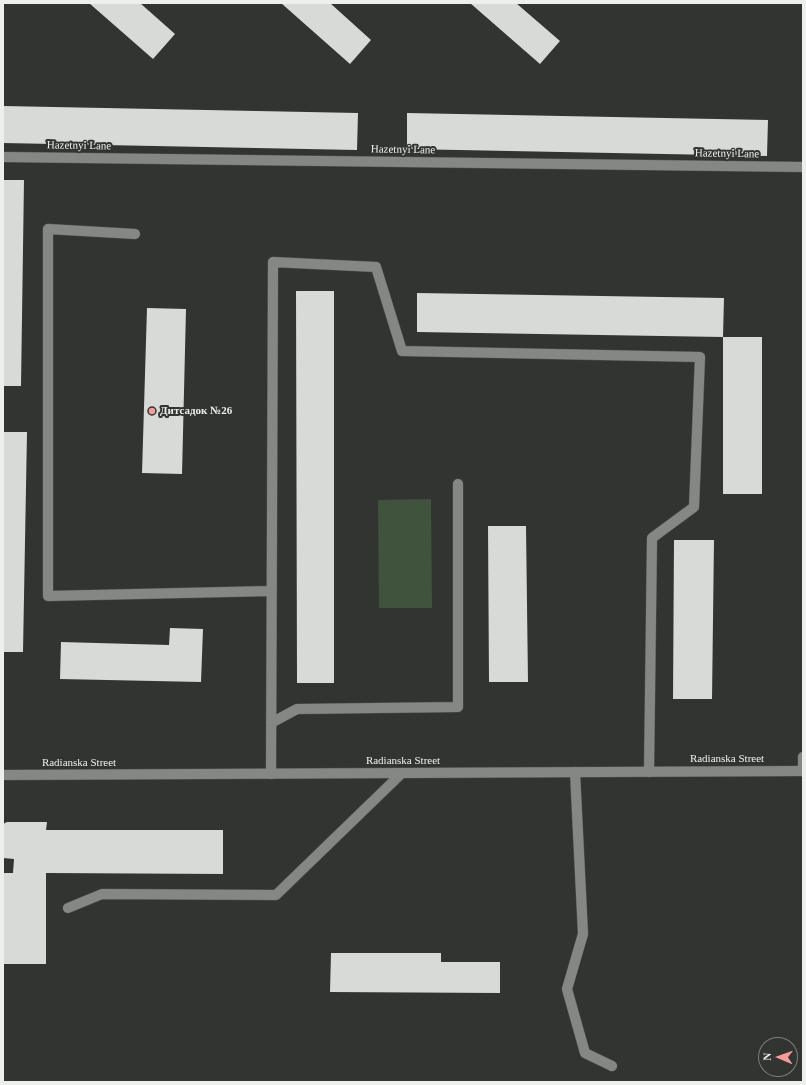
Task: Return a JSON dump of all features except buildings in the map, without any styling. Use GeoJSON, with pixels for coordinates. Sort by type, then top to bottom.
{"type":"FeatureCollection","features":[{"type":"Feature","properties":{"kind":"street","name":"Hazetnyi Lane"},"geometry":{"type":"LineString","coordinates":[[3,157],[803,167]]}},
{"type":"Feature","properties":{"kind":"street"},"geometry":{"type":"LineString","coordinates":[[135,234],[48,229],[48,596],[271,590]]}},
{"type":"Feature","properties":{"kind":"street"},"geometry":{"type":"LineString","coordinates":[[271,774],[273,262],[376,266],[402,351],[700,357],[694,507],[652,538],[649,772]]}},
{"type":"Feature","properties":{"kind":"street"},"geometry":{"type":"LineString","coordinates":[[271,723],[297,709],[458,707],[458,484]]}},
{"type":"Feature","properties":{"kind":"street"},"geometry":{"type":"LineString","coordinates":[[803,757],[803,771]]}},
{"type":"Feature","properties":{"kind":"street","name":"Radianska Street"},"geometry":{"type":"LineString","coordinates":[[3,775],[803,771]]}},
{"type":"Feature","properties":{"kind":"street"},"geometry":{"type":"LineString","coordinates":[[574,772],[583,934],[567,989],[585,1053],[612,1066]]}},
{"type":"Feature","properties":{"kind":"street"},"geometry":{"type":"LineString","coordinates":[[68,908],[102,894],[276,895],[402,773]]}},
{"type":"Feature","properties":{"kind":"green space"},"geometry":{"type":"Polygon","coordinates":[[[431,499],[432,608],[379,608],[378,500],[431,499]]]}},
{"type":"Feature","properties":{"kind":"place","name":"Дитсадок №26"},"geometry":{"type":"Point","coordinates":[152,411]}}]}
